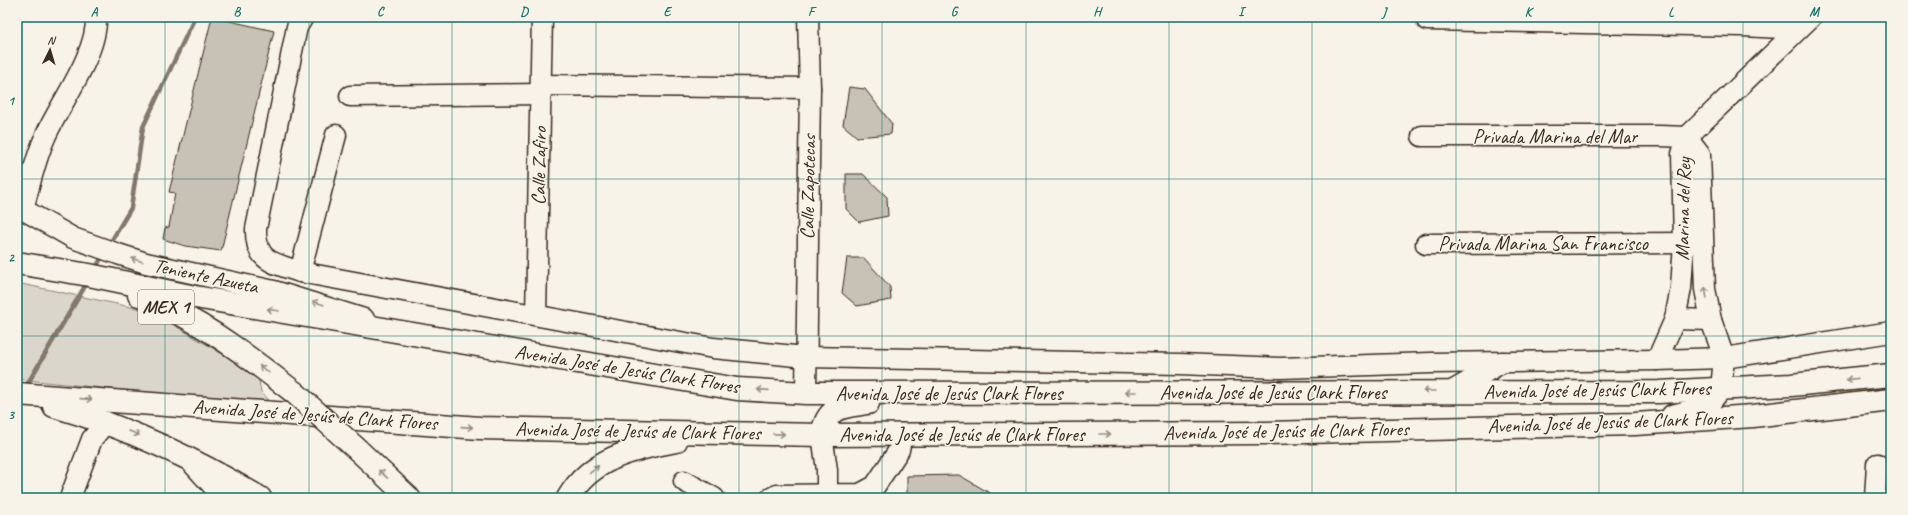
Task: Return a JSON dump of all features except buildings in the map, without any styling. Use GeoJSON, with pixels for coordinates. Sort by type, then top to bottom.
{"type":"FeatureCollection","features":[{"type":"Feature","properties":{"kind":"highway","name":"Avenida José de Jesús Clark Flores"},"geometry":{"type":"LineString","coordinates":[[17,263],[89,275],[195,297],[737,389],[806,393],[915,394],[1452,391],[1659,392],[1791,385],[1891,375]]}},
{"type":"Feature","properties":{"kind":"highway","name":"MEX 1"},"geometry":{"type":"LineString","coordinates":[[17,263],[144,297],[212,331],[295,393],[409,498]]}},
{"type":"Feature","properties":{"kind":"highway"},"geometry":{"type":"LineString","coordinates":[[1753,416],[1766,393],[1791,385]]}},
{"type":"Feature","properties":{"kind":"highway"},"geometry":{"type":"LineString","coordinates":[[831,434],[824,421],[829,414],[835,410],[843,407],[915,394]]}},
{"type":"Feature","properties":{"kind":"highway"},"geometry":{"type":"LineString","coordinates":[[24,396],[106,422],[151,440],[188,458],[260,498]]}},
{"type":"Feature","properties":{"kind":"highway","name":"Avenida José de Jesús de Clark Flores"},"geometry":{"type":"LineString","coordinates":[[24,396],[480,428],[831,434],[1266,433],[1635,424],[1753,416],[1891,400]]}},
{"type":"Feature","properties":{"kind":"highway"},"geometry":{"type":"LineString","coordinates":[[568,498],[582,478],[609,459],[646,447],[717,432]]}},
{"type":"Feature","properties":{"kind":"street"},"geometry":{"type":"LineString","coordinates":[[20,207],[46,135],[94,39],[96,17]]}},
{"type":"Feature","properties":{"kind":"street"},"geometry":{"type":"LineString","coordinates":[[303,17],[297,28],[258,222],[256,241],[264,257],[272,263],[300,272],[713,348],[806,357],[1180,364],[1280,368],[1505,361],[1657,360],[1724,358],[1891,332]]}},
{"type":"Feature","properties":{"kind":"street","name":"Calle Zafiro"},"geometry":{"type":"LineString","coordinates":[[536,315],[542,17]]}},
{"type":"Feature","properties":{"kind":"street","name":"Calle Zapotecas"},"geometry":{"type":"LineString","coordinates":[[806,393],[810,88],[808,17]]}},
{"type":"Feature","properties":{"kind":"street"},"geometry":{"type":"LineString","coordinates":[[1427,20],[1735,26],[1804,23]]}},
{"type":"Feature","properties":{"kind":"street"},"geometry":{"type":"LineString","coordinates":[[1687,137],[1804,23]]}},
{"type":"Feature","properties":{"kind":"street"},"geometry":{"type":"LineString","coordinates":[[350,96],[541,89],[810,88]]}},
{"type":"Feature","properties":{"kind":"street"},"geometry":{"type":"LineString","coordinates":[[300,272],[336,135]]}},
{"type":"Feature","properties":{"kind":"street","name":"Privada Marina del Mar"},"geometry":{"type":"LineString","coordinates":[[1422,136],[1687,137]]}},
{"type":"Feature","properties":{"kind":"street","name":"Marina del Rey"},"geometry":{"type":"LineString","coordinates":[[1687,137],[1682,154],[1693,243],[1705,289],[1711,320],[1724,358]]}},
{"type":"Feature","properties":{"kind":"street","name":"Teniente Azueta"},"geometry":{"type":"LineString","coordinates":[[20,207],[50,226],[73,238],[118,254],[146,263],[274,291],[346,313],[394,331]]}},
{"type":"Feature","properties":{"kind":"street","name":"Marina del Rey"},"geometry":{"type":"LineString","coordinates":[[1657,360],[1675,319],[1681,288],[1693,243]]}},
{"type":"Feature","properties":{"kind":"street","name":"Privada Marina San Francisco"},"geometry":{"type":"LineString","coordinates":[[1426,244],[1693,243]]}},
{"type":"Feature","properties":{"kind":"street"},"geometry":{"type":"LineString","coordinates":[[1675,319],[1711,320]]}},
{"type":"Feature","properties":{"kind":"street"},"geometry":{"type":"LineString","coordinates":[[1635,424],[1708,406],[1721,389],[1724,358]]}},
{"type":"Feature","properties":{"kind":"street"},"geometry":{"type":"LineString","coordinates":[[1452,391],[1505,361]]}},
{"type":"Feature","properties":{"kind":"street"},"geometry":{"type":"LineString","coordinates":[[70,498],[92,439],[106,422]]}},
{"type":"Feature","properties":{"kind":"street"},"geometry":{"type":"LineString","coordinates":[[827,496],[827,470],[831,434]]}},
{"type":"Feature","properties":{"kind":"street"},"geometry":{"type":"LineString","coordinates":[[771,498],[777,495],[827,496],[860,494],[875,486],[898,450],[902,434]]}},
{"type":"Feature","properties":{"kind":"street"},"geometry":{"type":"LineString","coordinates":[[188,458],[224,498]]}},
{"type":"Feature","properties":{"kind":"street"},"geometry":{"type":"LineString","coordinates":[[1875,498],[1877,464]]}},
{"type":"Feature","properties":{"kind":"street"},"geometry":{"type":"LineString","coordinates":[[684,481],[714,498]]}},
{"type":"Feature","properties":{"kind":"shaded area"},"geometry":{"type":"Polygon","coordinates":[[[17,283],[150,311],[273,384],[259,381],[261,392],[275,406],[17,379],[17,283]]]}},
{"type":"Feature","properties":{"kind":"waterway"},"geometry":{"type":"LineString","coordinates":[[109,245],[131,208],[143,127],[195,17]]}},
{"type":"Feature","properties":{"kind":"waterway"},"geometry":{"type":"LineString","coordinates":[[94,271],[103,255]]}},
{"type":"Feature","properties":{"kind":"waterway"},"geometry":{"type":"LineString","coordinates":[[25,388],[88,281]]}}]}
